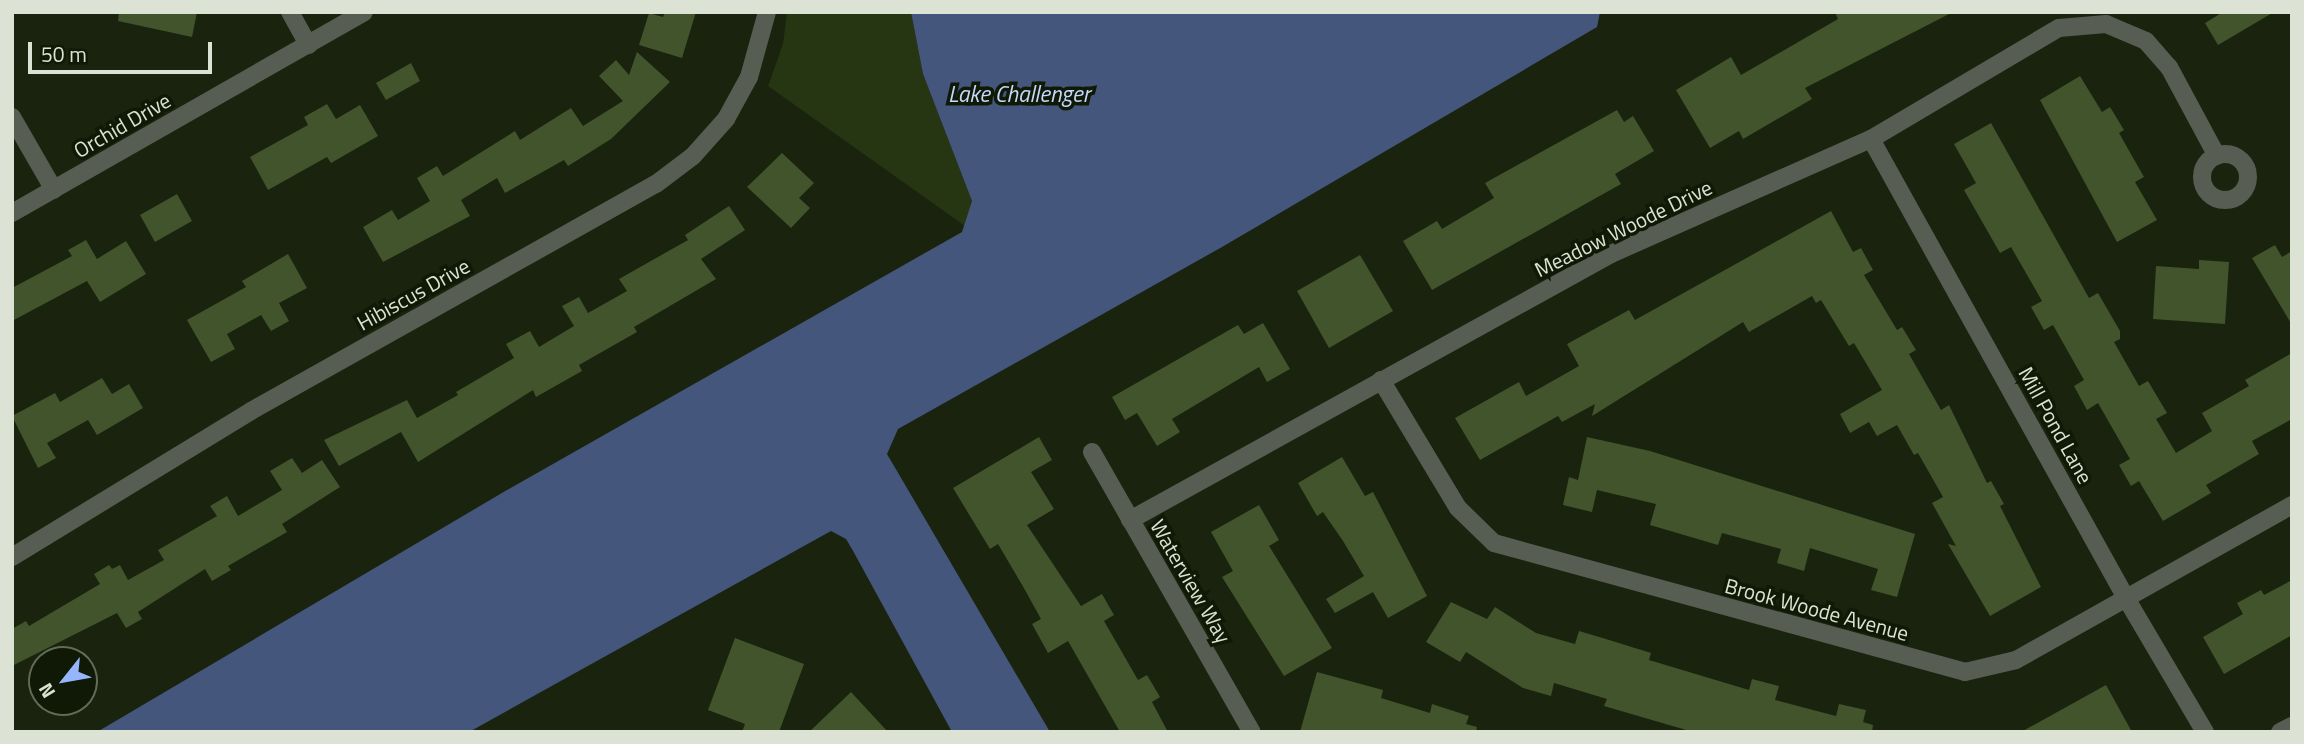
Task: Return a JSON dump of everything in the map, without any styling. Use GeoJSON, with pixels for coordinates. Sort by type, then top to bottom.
{"type":"FeatureCollection","features":[{"type":"Feature","properties":{"kind":"street"},"geometry":{"type":"LineString","coordinates":[[290,12],[308,45]]}},
{"type":"Feature","properties":{"kind":"street","name":"Orchid Drive"},"geometry":{"type":"LineString","coordinates":[[12,213],[364,12]]}},
{"type":"Feature","properties":{"kind":"street","name":"Hibiscus Drive"},"geometry":{"type":"LineString","coordinates":[[12,557],[251,411],[656,184],[693,156],[726,119],[749,77],[767,12]]}},
{"type":"Feature","properties":{"kind":"street","name":"Meadow Woode Drive"},"geometry":{"type":"LineString","coordinates":[[1130,520],[1611,254],[1871,139],[2059,28],[2106,24],[2146,41],[2169,67],[2217,156]]}},
{"type":"Feature","properties":{"kind":"street"},"geometry":{"type":"LineString","coordinates":[[12,117],[54,190]]}},
{"type":"Feature","properties":{"kind":"street","name":"Mill Pond Lane"},"geometry":{"type":"LineString","coordinates":[[1871,139],[2126,598],[2206,732]]}},
{"type":"Feature","properties":{"kind":"street","name":"Brook Woode Avenue"},"geometry":{"type":"LineString","coordinates":[[1381,380],[1468,522],[1480,534],[1512,550],[1965,672],[1999,668],[2016,660],[2292,505]]}},
{"type":"Feature","properties":{"kind":"street","name":"Waterview Way"},"geometry":{"type":"LineString","coordinates":[[1092,452],[1252,732]]}},
{"type":"Feature","properties":{"kind":"street"},"geometry":{"type":"LineString","coordinates":[[2280,732],[2292,726]]}},
{"type":"Feature","properties":{"kind":"green space"},"geometry":{"type":"Polygon","coordinates":[[[787,12],[911,12],[923,74],[972,201],[965,226],[768,86],[783,44],[787,12]]]}},
{"type":"Feature","properties":{"kind":"water","name":"Lake Challenger"},"geometry":{"type":"Polygon","coordinates":[[[911,12],[1600,12],[1597,27],[1222,247],[898,429],[887,454],[1050,732],[952,732],[846,539],[831,531],[469,732],[97,732],[507,490],[962,232],[972,201],[923,74],[911,12]]]}},
{"type":"Feature","properties":{"kind":"building"},"geometry":{"type":"Polygon","coordinates":[[[119,12],[197,12],[192,37],[118,21],[119,12]]]}},
{"type":"Feature","properties":{"kind":"building"},"geometry":{"type":"Polygon","coordinates":[[[665,12],[696,12],[682,58],[639,45],[649,13],[663,17],[665,12]]]}},
{"type":"Feature","properties":{"kind":"building"},"geometry":{"type":"Polygon","coordinates":[[[1835,12],[1953,12],[1805,88],[1812,99],[1743,139],[1739,131],[1710,148],[1676,90],[1731,57],[1741,75],[1838,19],[1835,12]]]}},
{"type":"Feature","properties":{"kind":"building"},"geometry":{"type":"Polygon","coordinates":[[[2223,12],[2274,12],[2218,45],[2205,23],[2223,12]]]}},
{"type":"Feature","properties":{"kind":"building"},"geometry":{"type":"Polygon","coordinates":[[[637,52],[670,82],[611,139],[568,166],[564,160],[505,193],[497,178],[461,200],[470,216],[383,262],[363,227],[392,210],[398,220],[430,201],[417,178],[437,166],[443,176],[515,131],[520,140],[571,108],[583,126],[623,101],[599,76],[616,60],[629,75],[637,52]]]}},
{"type":"Feature","properties":{"kind":"building"},"geometry":{"type":"Polygon","coordinates":[[[411,63],[420,81],[386,100],[376,83],[411,63]]]}},
{"type":"Feature","properties":{"kind":"building"},"geometry":{"type":"Polygon","coordinates":[[[2080,76],[2102,112],[2110,107],[2124,130],[2119,133],[2144,177],[2135,182],[2157,220],[2117,242],[2040,100],[2080,76]]]}},
{"type":"Feature","properties":{"kind":"building"},"geometry":{"type":"Polygon","coordinates":[[[327,104],[336,119],[360,105],[378,136],[331,163],[327,157],[268,190],[250,157],[308,125],[304,117],[327,104]]]}},
{"type":"Feature","properties":{"kind":"building"},"geometry":{"type":"Polygon","coordinates":[[[1617,110],[1624,122],[1633,116],[1654,151],[1615,174],[1621,184],[1432,290],[1403,241],[1437,221],[1442,229],[1494,198],[1485,183],[1617,110]]]}},
{"type":"Feature","properties":{"kind":"building"},"geometry":{"type":"Polygon","coordinates":[[[1991,123],[2089,298],[2098,293],[2120,331],[2120,339],[2114,342],[2139,386],[2148,381],[2167,413],[2156,419],[2176,453],[2212,431],[2202,413],[2249,386],[2245,380],[2292,353],[2292,419],[2252,441],[2259,454],[2206,485],[2211,493],[2163,521],[2139,481],[2131,486],[2119,465],[2130,459],[2098,403],[2087,410],[2074,386],[2084,380],[2053,325],[2044,330],[2031,307],[2042,301],[2011,247],[2000,253],[1964,190],[1976,183],[1954,144],[1991,123]]]}},
{"type":"Feature","properties":{"kind":"building"},"geometry":{"type":"Polygon","coordinates":[[[782,153],[814,183],[799,198],[810,208],[791,228],[747,187],[782,153]]]}},
{"type":"Feature","properties":{"kind":"building"},"geometry":{"type":"Polygon","coordinates":[[[177,194],[192,221],[155,242],[140,215],[177,194]]]}},
{"type":"Feature","properties":{"kind":"building"},"geometry":{"type":"Polygon","coordinates":[[[729,206],[745,230],[701,259],[716,279],[634,327],[637,332],[579,365],[582,371],[536,397],[533,390],[418,462],[401,432],[339,466],[324,440],[407,400],[417,418],[458,395],[456,392],[514,358],[506,344],[530,331],[539,347],[574,326],[562,306],[579,297],[588,313],[627,291],[619,279],[688,240],[685,235],[729,206]]]}},
{"type":"Feature","properties":{"kind":"building"},"geometry":{"type":"Polygon","coordinates":[[[1831,211],[1853,252],[1861,248],[1873,270],[1864,275],[1897,330],[1902,327],[1916,350],[1909,354],[1941,410],[1949,405],[1987,483],[1991,481],[2004,504],[2000,506],[2041,587],[1990,616],[1948,544],[1956,546],[1932,503],[1943,497],[1918,453],[1914,455],[1897,425],[1877,436],[1869,422],[1850,433],[1840,414],[1882,390],[1854,343],[1849,346],[1821,300],[1816,303],[1812,296],[1749,332],[1743,322],[1592,416],[1595,404],[1562,422],[1558,416],[1480,460],[1455,418],[1519,382],[1526,396],[1579,366],[1567,344],[1629,310],[1635,320],[1831,211]]]}},
{"type":"Feature","properties":{"kind":"building"},"geometry":{"type":"Polygon","coordinates":[[[86,240],[97,259],[126,241],[146,274],[100,302],[87,281],[12,321],[12,288],[72,256],[68,250],[86,240]]]}},
{"type":"Feature","properties":{"kind":"building"},"geometry":{"type":"Polygon","coordinates":[[[2275,245],[2282,257],[2292,251],[2292,325],[2252,258],[2275,245]]]}},
{"type":"Feature","properties":{"kind":"building"},"geometry":{"type":"Polygon","coordinates":[[[288,254],[307,288],[279,303],[289,321],[271,331],[261,315],[227,334],[235,349],[211,362],[187,320],[246,287],[242,281],[288,254]]]}},
{"type":"Feature","properties":{"kind":"building"},"geometry":{"type":"Polygon","coordinates":[[[1360,255],[1393,311],[1329,348],[1297,291],[1360,255]]]}},
{"type":"Feature","properties":{"kind":"building"},"geometry":{"type":"Polygon","coordinates":[[[2199,260],[2229,262],[2225,324],[2153,319],[2156,266],[2199,269],[2199,260]]]}},
{"type":"Feature","properties":{"kind":"building"},"geometry":{"type":"Polygon","coordinates":[[[1263,323],[1290,369],[1267,382],[1259,367],[1172,419],[1180,432],[1157,446],[1137,413],[1125,420],[1112,397],[1238,325],[1244,334],[1263,323]]]}},
{"type":"Feature","properties":{"kind":"building"},"geometry":{"type":"Polygon","coordinates":[[[102,378],[112,394],[129,384],[143,408],[97,435],[88,420],[47,443],[56,458],[38,468],[12,416],[55,393],[60,402],[102,378]]]}},
{"type":"Feature","properties":{"kind":"building"},"geometry":{"type":"Polygon","coordinates":[[[1039,437],[1052,460],[1031,472],[1054,509],[1027,525],[1081,606],[1102,594],[1114,615],[1104,621],[1138,680],[1147,675],[1160,697],[1152,702],[1168,732],[1120,732],[1068,641],[1048,653],[1032,624],[1041,619],[1025,590],[998,544],[990,549],[953,488],[1039,437]]]}},
{"type":"Feature","properties":{"kind":"building"},"geometry":{"type":"Polygon","coordinates":[[[1587,437],[1650,451],[1915,534],[1897,597],[1871,590],[1878,569],[1810,548],[1804,571],[1777,563],[1781,549],[1722,533],[1718,545],[1650,525],[1656,504],[1597,490],[1592,512],[1563,505],[1569,477],[1578,480],[1587,437]]]}},
{"type":"Feature","properties":{"kind":"building"},"geometry":{"type":"Polygon","coordinates":[[[1342,457],[1365,496],[1373,492],[1427,596],[1388,618],[1373,592],[1335,613],[1326,599],[1364,576],[1323,512],[1317,516],[1298,483],[1342,457]]]}},
{"type":"Feature","properties":{"kind":"building"},"geometry":{"type":"Polygon","coordinates":[[[292,458],[302,473],[322,460],[340,487],[282,524],[287,532],[228,566],[231,570],[212,581],[205,569],[138,612],[142,619],[126,628],[117,613],[52,646],[28,646],[28,658],[12,666],[12,629],[26,621],[29,626],[100,584],[94,574],[109,565],[112,569],[120,565],[128,580],[164,560],[158,550],[217,516],[210,506],[227,496],[238,516],[282,490],[270,471],[292,458]]]}},
{"type":"Feature","properties":{"kind":"building"},"geometry":{"type":"Polygon","coordinates":[[[1259,505],[1279,540],[1269,546],[1332,648],[1284,676],[1222,577],[1233,571],[1211,532],[1259,505]]]}},
{"type":"Feature","properties":{"kind":"building"},"geometry":{"type":"Polygon","coordinates":[[[2292,580],[2292,635],[2224,674],[2203,637],[2243,614],[2237,603],[2261,590],[2264,595],[2292,580]]]}},
{"type":"Feature","properties":{"kind":"building"},"geometry":{"type":"Polygon","coordinates":[[[1451,602],[1487,619],[1495,607],[1536,633],[1575,644],[1579,631],[1651,653],[1649,660],[1749,690],[1752,679],[1779,686],[1775,700],[1836,716],[1839,704],[1866,710],[1863,722],[1873,725],[1872,732],[1693,732],[1604,706],[1607,699],[1554,683],[1551,696],[1523,688],[1466,652],[1460,662],[1426,642],[1451,602]]]}},
{"type":"Feature","properties":{"kind":"building"},"geometry":{"type":"Polygon","coordinates":[[[735,638],[804,664],[779,732],[742,732],[745,724],[708,710],[735,638]]]}},
{"type":"Feature","properties":{"kind":"building"},"geometry":{"type":"Polygon","coordinates":[[[1317,672],[1383,690],[1381,698],[1430,713],[1432,704],[1469,716],[1466,724],[1477,727],[1476,732],[1300,732],[1317,672]]]}},
{"type":"Feature","properties":{"kind":"building"},"geometry":{"type":"Polygon","coordinates":[[[2106,685],[2132,732],[2021,732],[2106,685]]]}},
{"type":"Feature","properties":{"kind":"building"},"geometry":{"type":"Polygon","coordinates":[[[851,692],[888,732],[809,732],[851,692]]]}}]}
